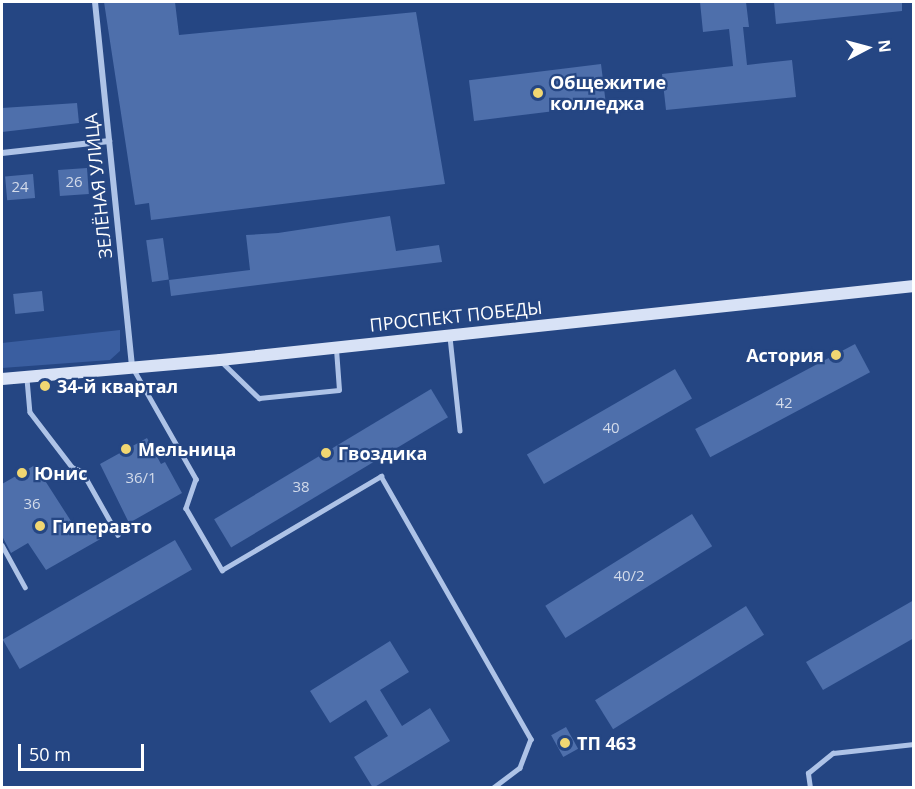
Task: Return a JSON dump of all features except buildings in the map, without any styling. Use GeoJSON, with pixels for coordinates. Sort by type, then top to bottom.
{"type":"FeatureCollection","features":[{"type":"Feature","properties":{"kind":"street","name":"ЗЕЛЁНАЯ УЛИЦА"},"geometry":{"type":"LineString","coordinates":[[94,2],[132,368]]}},
{"type":"Feature","properties":{"kind":"street"},"geometry":{"type":"LineString","coordinates":[[2,153],[109,141]]}},
{"type":"Feature","properties":{"kind":"street","name":"ПРОСПЕКТ ПОБЕДЫ"},"geometry":{"type":"LineString","coordinates":[[2,379],[220,360],[914,286]]}},
{"type":"Feature","properties":{"kind":"lane"},"geometry":{"type":"LineString","coordinates":[[450,335],[460,430]]}},
{"type":"Feature","properties":{"kind":"lane"},"geometry":{"type":"LineString","coordinates":[[220,360],[260,398],[339,390],[336,347]]}},
{"type":"Feature","properties":{"kind":"lane"},"geometry":{"type":"LineString","coordinates":[[132,368],[196,479],[186,508],[222,570],[381,476],[531,739],[520,768],[493,788]]}},
{"type":"Feature","properties":{"kind":"lane"},"geometry":{"type":"LineString","coordinates":[[27,376],[30,412],[72,467],[82,471],[118,535]]}},
{"type":"Feature","properties":{"kind":"lane"},"geometry":{"type":"LineString","coordinates":[[2,545],[26,587]]}},
{"type":"Feature","properties":{"kind":"lane"},"geometry":{"type":"LineString","coordinates":[[810,788],[808,773],[834,753],[914,744]]}},
{"type":"Feature","properties":{"kind":"shaded area"},"geometry":{"type":"Polygon","coordinates":[[[120,330],[120,351],[110,360],[2,368],[2,343],[120,330]]]}},
{"type":"Feature","properties":{"kind":"place","name":"Общежитие колледжа"},"geometry":{"type":"Point","coordinates":[538,93]}},
{"type":"Feature","properties":{"kind":"place","name":"Астория"},"geometry":{"type":"Point","coordinates":[836,355]}},
{"type":"Feature","properties":{"kind":"place","name":"34-й квартал"},"geometry":{"type":"Point","coordinates":[45,386]}},
{"type":"Feature","properties":{"kind":"place","name":"Мельница"},"geometry":{"type":"Point","coordinates":[126,449]}},
{"type":"Feature","properties":{"kind":"place","name":"Гвоздика"},"geometry":{"type":"Point","coordinates":[326,453]}},
{"type":"Feature","properties":{"kind":"place","name":"Юнис"},"geometry":{"type":"Point","coordinates":[22,473]}},
{"type":"Feature","properties":{"kind":"place","name":"Гиперавто"},"geometry":{"type":"Point","coordinates":[40,526]}},
{"type":"Feature","properties":{"kind":"place","name":"ТП 463"},"geometry":{"type":"Point","coordinates":[565,743]}}]}
